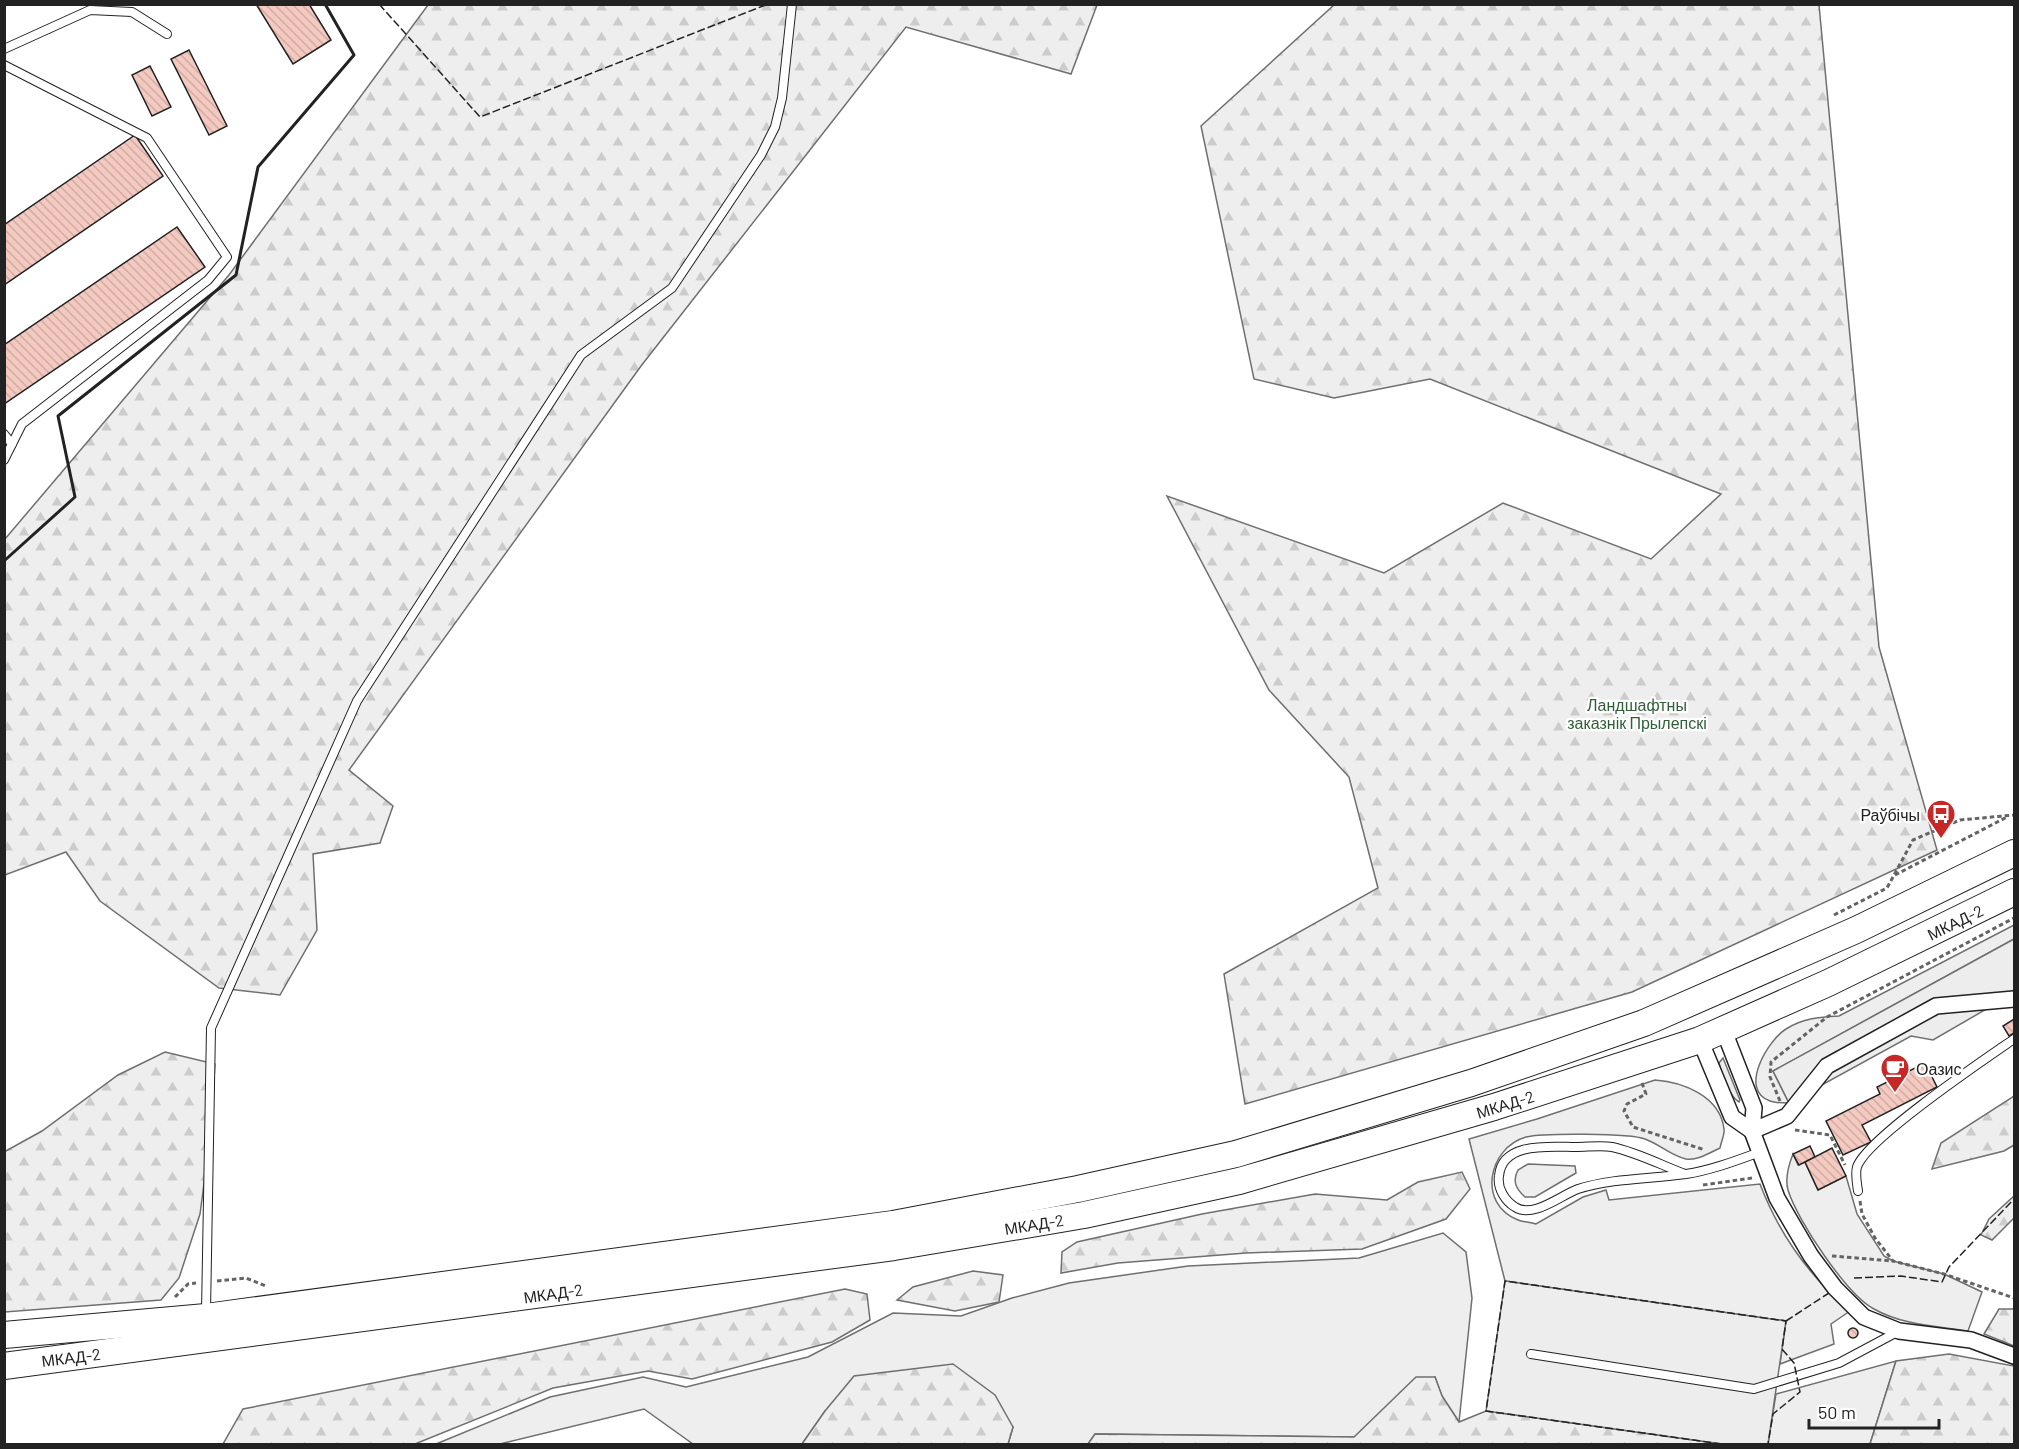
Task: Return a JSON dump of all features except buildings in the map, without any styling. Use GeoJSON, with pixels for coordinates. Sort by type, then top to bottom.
{"type":"FeatureCollection","features":[{"type":"Feature","properties":{"kind":"highway"},"geometry":{"type":"LineString","coordinates":[[4,1335],[206,1317],[893,1224],[1078,1190],[1236,1154],[1322,1130],[1493,1076],[1663,1015],[1738,983],[2014,853]]}},
{"type":"Feature","properties":{"kind":"highway","name":"МКАД-2"},"geometry":{"type":"LineString","coordinates":[[4,1366],[894,1247],[1084,1215],[1239,1181],[1547,1091],[1839,978],[2014,892]]}},
{"type":"Feature","properties":{"kind":"highway"},"geometry":{"type":"LineString","coordinates":[[1663,1015],[1710,1029],[1738,983]]}},
{"type":"Feature","properties":{"kind":"street"},"geometry":{"type":"LineString","coordinates":[[1710,1029],[1732,1117],[1752,1131],[1789,1122],[1827,1066],[1936,1006],[2014,999]]}},
{"type":"Feature","properties":{"kind":"street"},"geometry":{"type":"LineString","coordinates":[[1710,1029],[1754,1108],[1752,1131],[1777,1198],[1811,1256],[1835,1288],[1864,1317],[1899,1331],[1971,1340],[2014,1356]]}},
{"type":"Feature","properties":{"kind":"lane"},"geometry":{"type":"LineString","coordinates":[[206,1317],[211,1028],[357,700],[581,355],[672,288],[761,155],[775,128],[782,98],[792,4]]}},
{"type":"Feature","properties":{"kind":"lane"},"geometry":{"type":"LineString","coordinates":[[4,49],[90,10],[132,12],[167,34]]}},
{"type":"Feature","properties":{"kind":"lane"},"geometry":{"type":"LineString","coordinates":[[4,64],[147,138],[227,256],[208,280],[22,424],[4,460]]}},
{"type":"Feature","properties":{"kind":"lane"},"geometry":{"type":"LineString","coordinates":[[4,434],[12,444]]}},
{"type":"Feature","properties":{"kind":"lane"},"geometry":{"type":"LineString","coordinates":[[1858,1191],[1857,1168],[1869,1148],[1956,1078],[2014,1040]]}},
{"type":"Feature","properties":{"kind":"lane"},"geometry":{"type":"LineString","coordinates":[[1684,1174],[1612,1147],[1534,1147],[1514,1154],[1502,1166],[1498,1177],[1500,1189],[1507,1199],[1516,1208],[1526,1210],[1541,1207],[1570,1192],[1604,1183],[1684,1174],[1711,1169],[1760,1152]]}},
{"type":"Feature","properties":{"kind":"lane"},"geometry":{"type":"LineString","coordinates":[[1531,1354],[1754,1389],[1839,1364],[1899,1331]]}},
{"type":"Feature","properties":{"kind":"path"},"geometry":{"type":"LineString","coordinates":[[1893,876],[2008,816]]}},
{"type":"Feature","properties":{"kind":"path"},"geometry":{"type":"LineString","coordinates":[[1824,920],[1887,888],[1913,840],[1960,820],[2014,816]]}},
{"type":"Feature","properties":{"kind":"path"},"geometry":{"type":"LineString","coordinates":[[1893,1262],[1875,1238],[1862,1214],[1858,1191],[1830,1135],[1789,1122],[1770,1077],[1771,1062],[1827,1017],[2014,918]]}},
{"type":"Feature","properties":{"kind":"path"},"geometry":{"type":"LineString","coordinates":[[1642,1083],[1646,1094],[1627,1104],[1624,1111],[1633,1127],[1705,1150]]}},
{"type":"Feature","properties":{"kind":"path"},"geometry":{"type":"LineString","coordinates":[[1715,1183],[1760,1177]]}},
{"type":"Feature","properties":{"kind":"path"},"geometry":{"type":"LineString","coordinates":[[1824,1256],[1893,1262],[1944,1274],[2014,1298]]}},
{"type":"Feature","properties":{"kind":"path"},"geometry":{"type":"LineString","coordinates":[[170,1303],[188,1284],[246,1278],[276,1290]]}},
{"type":"Feature","properties":{"kind":"green space"},"geometry":{"type":"Polygon","coordinates":[[[428,5],[1097,5],[1071,74],[906,27],[641,366],[349,770],[393,806],[380,843],[313,854],[317,930],[280,995],[219,988],[100,901],[66,852],[5,875],[5,539],[229,275],[428,5]]]}},
{"type":"Feature","properties":{"kind":"green space","name":"Ландшафтны заказнік Прылепскі"},"geometry":{"type":"Polygon","coordinates":[[[1334,5],[1819,5],[1879,647],[1937,850],[1632,992],[1245,1104],[1224,974],[1378,888],[1349,777],[1269,690],[1167,496],[1384,573],[1503,503],[1651,559],[1721,494],[1430,379],[1334,398],[1254,379],[1201,126],[1334,5]]]}},
{"type":"Feature","properties":{"kind":"green space"},"geometry":{"type":"Polygon","coordinates":[[[2014,925],[2014,939],[1773,1071],[1789,1103],[1772,1102],[1761,1095],[1756,1087],[1759,1065],[1771,1043],[1786,1029],[1805,1020],[1839,1016],[2014,925]]]}},
{"type":"Feature","properties":{"kind":"green space"},"geometry":{"type":"Polygon","coordinates":[[[165,1052],[215,1064],[210,1138],[200,1214],[179,1278],[161,1300],[5,1312],[4,1152],[42,1131],[118,1075],[165,1052]]]}},
{"type":"Feature","properties":{"kind":"green space"},"geometry":{"type":"Polygon","coordinates":[[[1723,1058],[1739,1102],[1732,1095],[1724,1079],[1719,1063],[1723,1058]]]}},
{"type":"Feature","properties":{"kind":"green space"},"geometry":{"type":"Polygon","coordinates":[[[1655,1080],[1688,1088],[1708,1100],[1721,1118],[1724,1129],[1720,1148],[1695,1159],[1686,1159],[1650,1141],[1636,1137],[1586,1134],[1526,1137],[1513,1143],[1503,1152],[1496,1164],[1492,1177],[1492,1190],[1497,1202],[1505,1212],[1518,1220],[1536,1224],[1583,1197],[1606,1190],[1609,1200],[1760,1184],[1776,1220],[1797,1253],[1821,1283],[1850,1311],[1831,1324],[1834,1344],[1780,1364],[1786,1321],[1505,1281],[1469,1139],[1655,1080]]]}},
{"type":"Feature","properties":{"kind":"green space"},"geometry":{"type":"Polygon","coordinates":[[[2014,1096],[2014,1145],[2004,1151],[1932,1169],[1941,1143],[2014,1096]]]}},
{"type":"Feature","properties":{"kind":"green space"},"geometry":{"type":"Polygon","coordinates":[[[1793,1154],[1798,1165],[1805,1162],[1818,1190],[1846,1176],[1857,1214],[1884,1256],[1893,1261],[1944,1274],[1982,1292],[1968,1331],[1896,1318],[1874,1309],[1850,1289],[1812,1237],[1793,1203],[1787,1181],[1793,1154]]]}},
{"type":"Feature","properties":{"kind":"green space"},"geometry":{"type":"Polygon","coordinates":[[[1528,1164],[1575,1166],[1576,1173],[1535,1197],[1525,1197],[1517,1188],[1515,1178],[1518,1170],[1528,1164]]]}},
{"type":"Feature","properties":{"kind":"green space"},"geometry":{"type":"Polygon","coordinates":[[[1462,1172],[1470,1189],[1446,1219],[1362,1249],[1246,1253],[1118,1263],[1061,1273],[1062,1252],[1077,1242],[1202,1214],[1315,1194],[1387,1200],[1418,1182],[1462,1172]]]}},
{"type":"Feature","properties":{"kind":"green space"},"geometry":{"type":"Polygon","coordinates":[[[2014,1196],[2014,1218],[1992,1240],[1981,1235],[1989,1219],[2014,1196]]]}},
{"type":"Feature","properties":{"kind":"green space"},"geometry":{"type":"Polygon","coordinates":[[[1443,1233],[1466,1252],[1472,1298],[1459,1422],[1442,1396],[1435,1377],[1355,1437],[1095,1434],[1088,1444],[1008,1444],[1013,1427],[825,1411],[802,1444],[693,1444],[644,1409],[500,1444],[436,1444],[550,1397],[643,1377],[686,1387],[808,1357],[893,1313],[961,1316],[1012,1298],[1069,1283],[1188,1266],[1359,1258],[1443,1233]]]}},
{"type":"Feature","properties":{"kind":"green space"},"geometry":{"type":"Polygon","coordinates":[[[973,1271],[1003,1275],[999,1302],[955,1311],[897,1300],[913,1287],[973,1271]]]}},
{"type":"Feature","properties":{"kind":"green space"},"geometry":{"type":"Polygon","coordinates":[[[845,1289],[867,1294],[870,1320],[832,1342],[692,1379],[648,1371],[553,1388],[415,1444],[223,1444],[243,1409],[845,1289]]]}},
{"type":"Feature","properties":{"kind":"green space"},"geometry":{"type":"Polygon","coordinates":[[[1999,1309],[2014,1309],[2014,1346],[1984,1334],[1999,1309]]]}},
{"type":"Feature","properties":{"kind":"green space"},"geometry":{"type":"Polygon","coordinates":[[[1949,1354],[2014,1366],[2014,1444],[1870,1444],[1896,1361],[1949,1354]]]}},
{"type":"Feature","properties":{"kind":"green space"},"geometry":{"type":"Polygon","coordinates":[[[1896,1361],[1870,1444],[1768,1444],[1776,1394],[1896,1361]]]}},
{"type":"Feature","properties":{"kind":"green space"},"geometry":{"type":"Polygon","coordinates":[[[953,1364],[995,1395],[1013,1427],[1008,1444],[802,1444],[854,1376],[953,1364]]]}},
{"type":"Feature","properties":{"kind":"green space"},"geometry":{"type":"Polygon","coordinates":[[[1416,1377],[1435,1377],[1442,1396],[1459,1422],[1486,1411],[1722,1444],[1088,1444],[1095,1434],[1354,1437],[1416,1377]]]}},
{"type":"Feature","properties":{"kind":"shaded area"},"geometry":{"type":"Polygon","coordinates":[[[2014,939],[2014,993],[1933,1040],[1911,1036],[1789,1103],[1773,1071],[2014,939]]]}},
{"type":"Feature","properties":{"kind":"shaded area"},"geometry":{"type":"Polygon","coordinates":[[[1505,1281],[1786,1321],[1768,1444],[1722,1444],[1486,1411],[1505,1281]]]}},
{"type":"Feature","properties":{"kind":"fence"},"geometry":{"type":"LineString","coordinates":[[379,4],[480,117],[768,4]]}},
{"type":"Feature","properties":{"kind":"fence"},"geometry":{"type":"LineString","coordinates":[[1854,1278],[1901,1276],[1942,1282],[1949,1267],[2014,1199]]}},
{"type":"Feature","properties":{"kind":"fence"},"geometry":{"type":"LineString","coordinates":[[1722,1444],[1486,1411],[1505,1281],[1786,1321],[1782,1349],[1794,1363],[1800,1392],[1773,1414],[1768,1444]]}},
{"type":"Feature","properties":{"kind":"fence"},"geometry":{"type":"LineString","coordinates":[[1786,1321],[1829,1293]]}},
{"type":"Feature","properties":{"kind":"wall"},"geometry":{"type":"LineString","coordinates":[[4,561],[75,497],[58,416],[236,275],[258,167],[354,55],[325,4]]}},
{"type":"Feature","properties":{"kind":"place","name":"Раўбічы"},"geometry":{"type":"Point","coordinates":[1941,840]}},
{"type":"Feature","properties":{"kind":"place","name":"Оазис"},"geometry":{"type":"Point","coordinates":[1895,1094]}}]}
